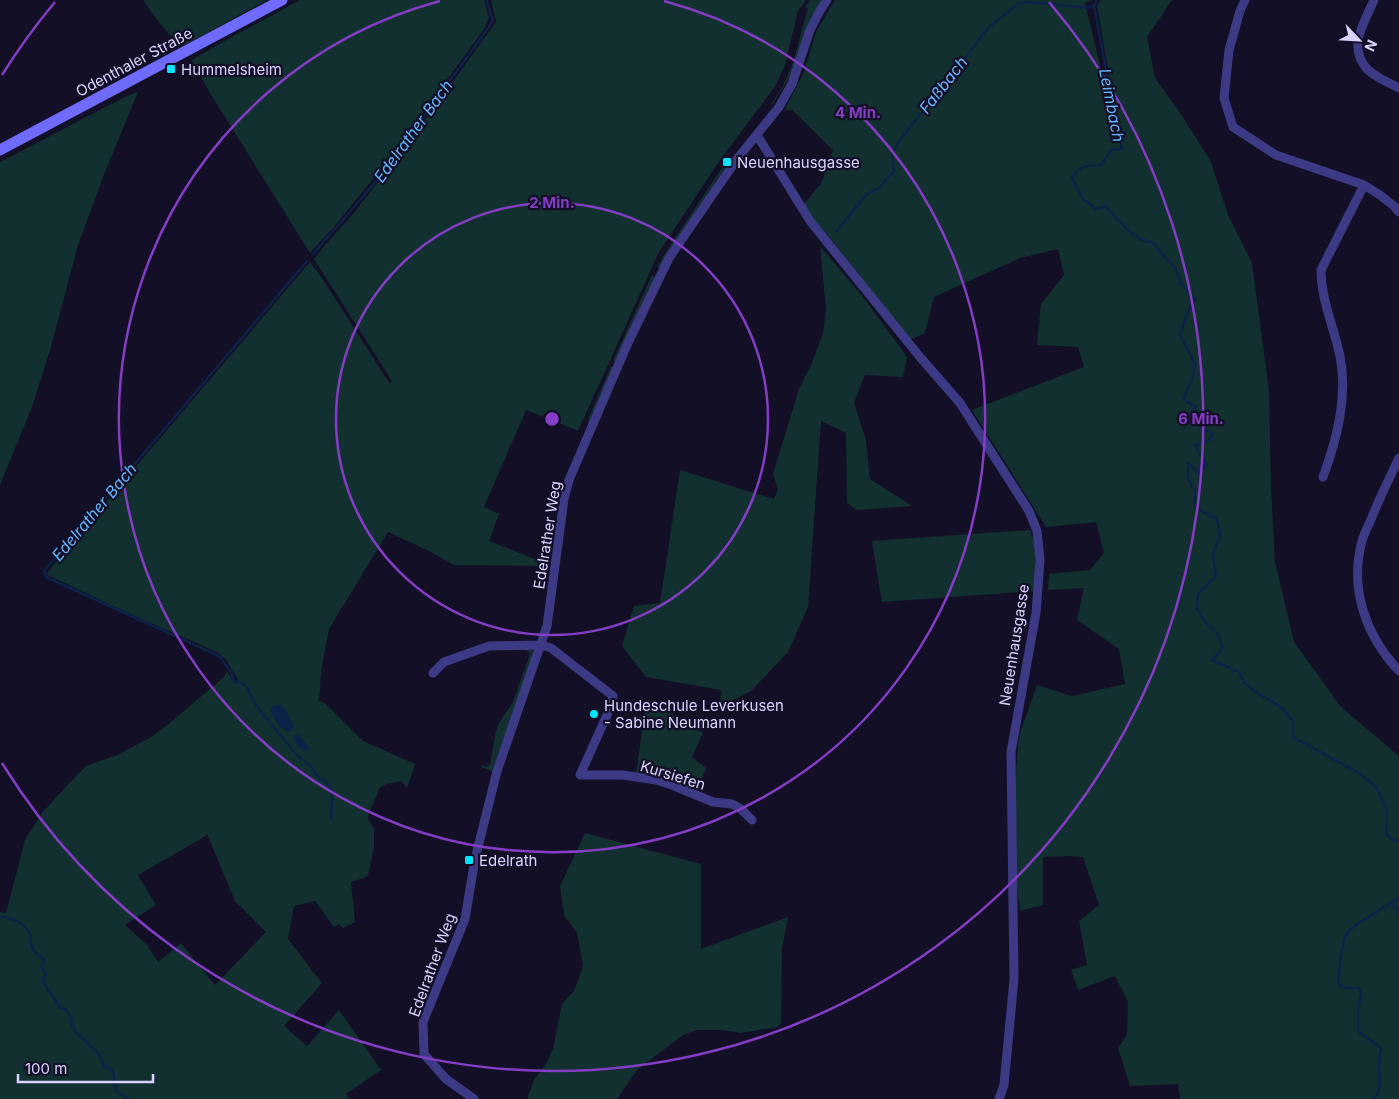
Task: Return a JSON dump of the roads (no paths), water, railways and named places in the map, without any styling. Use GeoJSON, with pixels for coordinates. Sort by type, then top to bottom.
{"type":"FeatureCollection","features":[{"type":"Feature","properties":{"kind":"main road","name":"Odenthaler Straße"},"geometry":{"type":"LineString","coordinates":[[0,150],[282,0]]}},
{"type":"Feature","properties":{"kind":"street","name":"Edelrather Weg"},"geometry":{"type":"LineString","coordinates":[[474,1099],[446,1079],[424,1054],[423,1022],[465,920],[475,859],[497,772],[547,626],[564,499],[569,480],[627,345],[669,258],[737,159],[779,106],[792,84],[810,30],[827,0]]}},
{"type":"Feature","properties":{"kind":"street"},"geometry":{"type":"LineString","coordinates":[[1245,0],[1229,50],[1224,98],[1233,127],[1276,155],[1364,185],[1380,195],[1399,212]]}},
{"type":"Feature","properties":{"kind":"street"},"geometry":{"type":"LineString","coordinates":[[1374,0],[1358,40],[1361,61],[1378,78],[1399,88]]}},
{"type":"Feature","properties":{"kind":"street","name":"Neuenhausgasse"},"geometry":{"type":"LineString","coordinates":[[757,135],[810,221],[920,357],[960,403],[1029,511],[1037,530],[1040,560],[1036,613],[1010,752],[1014,979],[1004,1085],[999,1099]]}},
{"type":"Feature","properties":{"kind":"street"},"geometry":{"type":"LineString","coordinates":[[1323,477],[1338,423],[1343,393],[1343,374],[1321,283],[1321,270],[1364,185]]}},
{"type":"Feature","properties":{"kind":"street"},"geometry":{"type":"LineString","coordinates":[[1399,458],[1362,540],[1357,582],[1363,614],[1369,630],[1387,658],[1399,671]]}},
{"type":"Feature","properties":{"kind":"street"},"geometry":{"type":"LineString","coordinates":[[433,673],[444,662],[489,646],[541,644]]}},
{"type":"Feature","properties":{"kind":"street","name":"Kursiefen"},"geometry":{"type":"LineString","coordinates":[[541,644],[552,648],[613,696],[607,715],[580,775],[623,775],[656,780],[713,802],[732,804],[741,809],[752,820]]}},
{"type":"Feature","properties":{"kind":"water"},"geometry":{"type":"Polygon","coordinates":[[[281,705],[289,716],[293,728],[290,732],[280,726],[271,712],[271,708],[281,705]]]}},
{"type":"Feature","properties":{"kind":"water"},"geometry":{"type":"Polygon","coordinates":[[[298,734],[309,746],[308,750],[304,751],[295,742],[293,736],[298,734]]]}},
{"type":"Feature","properties":{"kind":"waterway","name":"Edelrather Bach"},"geometry":{"type":"LineString","coordinates":[[313,254],[379,178],[489,27],[493,20],[487,0]]}},
{"type":"Feature","properties":{"kind":"waterway","name":"Leimbach"},"geometry":{"type":"LineString","coordinates":[[1097,0],[1094,6],[1112,112],[1122,149],[1111,150],[1101,165],[1084,167],[1078,170],[1072,178],[1083,199],[1096,209],[1105,206],[1129,231],[1140,239],[1153,243],[1175,268],[1181,283],[1195,299],[1188,311],[1180,335],[1195,363],[1193,378],[1183,399],[1196,407],[1191,422],[1212,433],[1210,439],[1195,446],[1206,463],[1200,474],[1188,463],[1188,479],[1195,490],[1195,506],[1217,519],[1220,536],[1213,554],[1216,576],[1198,594],[1197,608],[1205,622],[1217,633],[1223,648],[1212,660],[1239,672],[1241,678],[1250,688],[1283,709],[1293,721],[1293,737],[1359,773],[1376,787],[1387,810],[1386,834],[1399,842]]}},
{"type":"Feature","properties":{"kind":"waterway","name":"Faßbach"},"geometry":{"type":"LineString","coordinates":[[837,231],[866,195],[880,187],[894,171],[892,154],[899,141],[989,27],[1018,4],[1028,2],[1088,8],[1093,6]]}},
{"type":"Feature","properties":{"kind":"waterway","name":"Edelrather Bach"},"geometry":{"type":"LineString","coordinates":[[307,261],[44,571],[46,577],[219,656],[231,672],[234,681],[245,685],[257,707],[296,754],[312,768],[319,778],[326,781],[332,791],[331,819]]}},
{"type":"Feature","properties":{"kind":"waterway","name":"Leimbach"},"geometry":{"type":"LineString","coordinates":[[1374,1099],[1379,1088],[1381,1048],[1358,1031],[1358,1010],[1361,992],[1358,988],[1345,988],[1338,984],[1341,954],[1345,937],[1354,927],[1399,897]]}},
{"type":"Feature","properties":{"kind":"waterway"},"geometry":{"type":"LineString","coordinates":[[1392,904],[1399,912]]}},
{"type":"Feature","properties":{"kind":"waterway"},"geometry":{"type":"LineString","coordinates":[[0,917],[17,921],[28,930],[34,950],[45,960],[42,968],[46,974],[43,981],[60,1008],[65,1009],[70,1015],[75,1031],[99,1054],[104,1065],[113,1072],[116,1091],[128,1099]]}},
{"type":"Feature","properties":{"kind":"place","name":"Hummelsheim"},"geometry":{"type":"Point","coordinates":[171,69]}},
{"type":"Feature","properties":{"kind":"place","name":"Neuenhausgasse"},"geometry":{"type":"Point","coordinates":[727,162]}},
{"type":"Feature","properties":{"kind":"place","name":"Hundeschule Leverkusen - Sabine Neumann"},"geometry":{"type":"Point","coordinates":[594,714]}},
{"type":"Feature","properties":{"kind":"place","name":"Edelrath"},"geometry":{"type":"Point","coordinates":[469,860]}}]}
